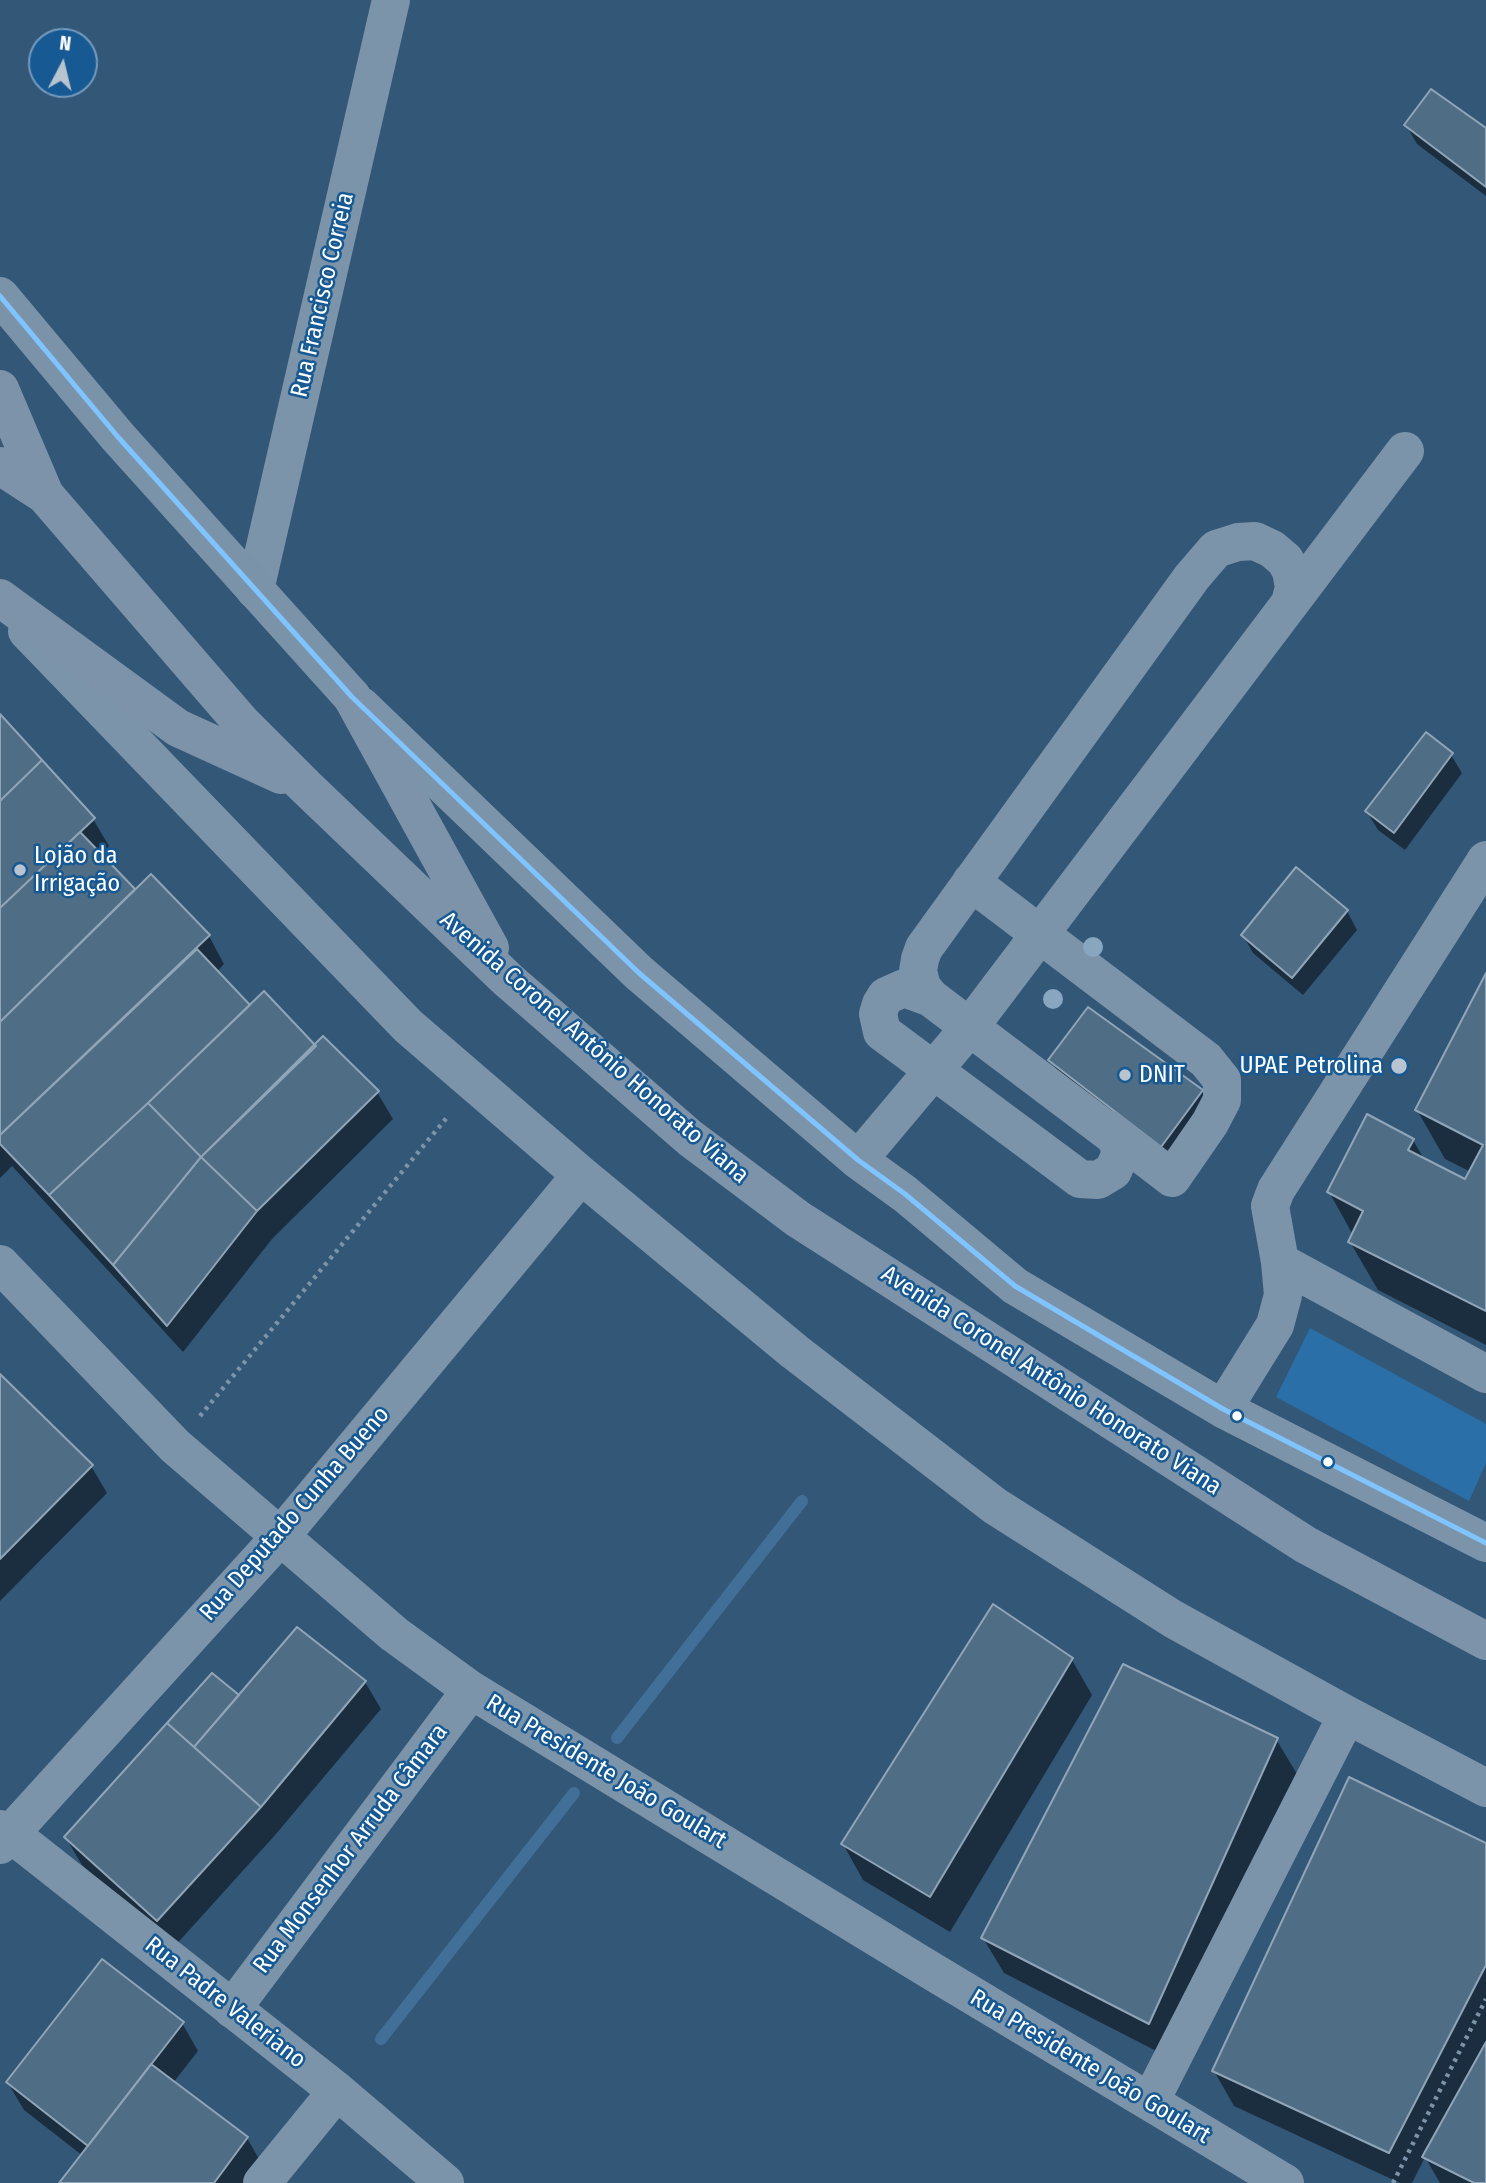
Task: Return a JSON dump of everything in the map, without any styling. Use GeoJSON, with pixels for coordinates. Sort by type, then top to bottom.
{"type":"FeatureCollection","features":[{"type":"Feature","properties":{"kind":"highway"},"geometry":{"type":"LineString","coordinates":[[0,389],[45,495]]}},
{"type":"Feature","properties":{"kind":"highway"},"geometry":{"type":"LineString","coordinates":[[0,466],[45,495]]}},
{"type":"Feature","properties":{"kind":"highway","name":"Avenida Coronel Antônio Honorato Viana"},"geometry":{"type":"LineString","coordinates":[[45,495],[241,722],[306,787],[508,980],[690,1138],[798,1219],[1306,1545],[1486,1641]]}},
{"type":"Feature","properties":{"kind":"highway"},"geometry":{"type":"LineString","coordinates":[[0,600],[178,728],[306,787]]}},
{"type":"Feature","properties":{"kind":"highway"},"geometry":{"type":"LineString","coordinates":[[352,697],[508,980]]}},
{"type":"Feature","properties":{"kind":"main road"},"geometry":{"type":"LineString","coordinates":[[0,296],[118,437],[352,697]]}},
{"type":"Feature","properties":{"kind":"street","name":"Rua Francisco Correia"},"geometry":{"type":"LineString","coordinates":[[255,590],[391,0]]}},
{"type":"Feature","properties":{"kind":"street"},"geometry":{"type":"LineString","coordinates":[[858,1160],[969,1028],[1405,450]]}},
{"type":"Feature","properties":{"kind":"street"},"geometry":{"type":"LineString","coordinates":[[971,882],[1206,1059],[1222,1080],[1222,1100],[1210,1123],[1172,1178],[931,998],[922,988],[918,971],[920,959],[924,948],[971,882],[1192,577],[1216,549],[1238,542],[1255,541],[1272,549],[1285,560],[1292,571],[1294,587],[1290,603]]}},
{"type":"Feature","properties":{"kind":"street"},"geometry":{"type":"LineString","coordinates":[[0,600],[408,1026],[580,1175],[795,1352],[995,1506],[1173,1619],[1486,1788]]}},
{"type":"Feature","properties":{"kind":"street"},"geometry":{"type":"LineString","coordinates":[[352,697],[639,973],[858,1160],[905,1194],[1015,1286],[1223,1409],[1486,1543]]}},
{"type":"Feature","properties":{"kind":"street"},"geometry":{"type":"LineString","coordinates":[[1223,1409],[1275,1325],[1283,1295],[1270,1206],[1276,1190],[1486,860]]}},
{"type":"Feature","properties":{"kind":"street"},"geometry":{"type":"LineString","coordinates":[[931,998],[904,988],[886,996],[878,1014],[882,1032],[1080,1179],[1088,1181],[1106,1177],[1117,1164],[1119,1145],[1108,1129]]}},
{"type":"Feature","properties":{"kind":"street","name":"Rua Deputado Cunha Bueno"},"geometry":{"type":"LineString","coordinates":[[4,1836],[280,1537],[580,1175]]}},
{"type":"Feature","properties":{"kind":"street"},"geometry":{"type":"LineString","coordinates":[[1280,1262],[1486,1374]]}},
{"type":"Feature","properties":{"kind":"street","name":"Rua Presidente João Goulart"},"geometry":{"type":"LineString","coordinates":[[0,1264],[175,1446],[394,1634],[471,1690],[1285,2183]]}},
{"type":"Feature","properties":{"kind":"street","name":"Rua Monsenhor Arruda Câmara"},"geometry":{"type":"LineString","coordinates":[[232,2009],[471,1690]]}},
{"type":"Feature","properties":{"kind":"street"},"geometry":{"type":"LineString","coordinates":[[1150,2102],[1347,1715]]}},
{"type":"Feature","properties":{"kind":"street","name":"Rua Padre Valeriano"},"geometry":{"type":"LineString","coordinates":[[4,1836],[337,2091],[445,2183]]}},
{"type":"Feature","properties":{"kind":"street"},"geometry":{"type":"LineString","coordinates":[[262,2183],[337,2091]]}},
{"type":"Feature","properties":{"kind":"path"},"geometry":{"type":"LineString","coordinates":[[175,1446],[473,1084]]}},
{"type":"Feature","properties":{"kind":"path"},"geometry":{"type":"LineString","coordinates":[[1393,2183],[1486,2000]]}},
{"type":"Feature","properties":{"kind":"shaded area"},"geometry":{"type":"Polygon","coordinates":[[[1310,1328],[1486,1424],[1486,1463],[1469,1501],[1276,1397],[1310,1328]]]}},
{"type":"Feature","properties":{"kind":"building"},"geometry":{"type":"Polygon","coordinates":[[[1431,89],[1486,128],[1486,187],[1404,125],[1431,89]]]}},
{"type":"Feature","properties":{"kind":"building"},"geometry":{"type":"Polygon","coordinates":[[[0,714],[42,760],[0,801],[0,714]]]}},
{"type":"Feature","properties":{"kind":"building"},"geometry":{"type":"Polygon","coordinates":[[[1426,732],[1453,753],[1394,833],[1365,811],[1426,732]]]}},
{"type":"Feature","properties":{"kind":"building","name":"Lojão da Irrigação"},"geometry":{"type":"Polygon","coordinates":[[[42,760],[95,818],[0,908],[0,801],[42,760]]]}},
{"type":"Feature","properties":{"kind":"building"},"geometry":{"type":"Polygon","coordinates":[[[80,832],[135,889],[0,1022],[0,908],[80,832]]]}},
{"type":"Feature","properties":{"kind":"building"},"geometry":{"type":"Polygon","coordinates":[[[1296,867],[1348,910],[1292,978],[1241,935],[1296,867]]]}},
{"type":"Feature","properties":{"kind":"building"},"geometry":{"type":"Polygon","coordinates":[[[151,874],[210,935],[0,1135],[0,1022],[151,874]]]}},
{"type":"Feature","properties":{"kind":"building"},"geometry":{"type":"Polygon","coordinates":[[[197,949],[250,1005],[49,1195],[0,1144],[0,1135],[197,949]]]}},
{"type":"Feature","properties":{"kind":"building","name":"UPAE Petrolina"},"geometry":{"type":"Polygon","coordinates":[[[1486,973],[1486,1311],[1348,1242],[1363,1211],[1327,1192],[1367,1114],[1414,1139],[1408,1150],[1465,1179],[1483,1145],[1415,1110],[1486,973]]]}},
{"type":"Feature","properties":{"kind":"building"},"geometry":{"type":"Polygon","coordinates":[[[264,991],[316,1046],[201,1157],[148,1103],[264,991]]]}},
{"type":"Feature","properties":{"kind":"building","name":"DNIT"},"geometry":{"type":"Polygon","coordinates":[[[1088,1007],[1203,1090],[1161,1147],[1048,1060],[1088,1007]]]}},
{"type":"Feature","properties":{"kind":"building"},"geometry":{"type":"Polygon","coordinates":[[[323,1036],[379,1091],[257,1211],[201,1157],[323,1036]]]}},
{"type":"Feature","properties":{"kind":"building"},"geometry":{"type":"Polygon","coordinates":[[[148,1103],[201,1157],[113,1265],[49,1195],[148,1103]]]}},
{"type":"Feature","properties":{"kind":"building"},"geometry":{"type":"Polygon","coordinates":[[[201,1157],[257,1211],[167,1326],[113,1265],[201,1157]]]}},
{"type":"Feature","properties":{"kind":"building"},"geometry":{"type":"Polygon","coordinates":[[[0,1374],[93,1465],[0,1559],[0,1374]]]}},
{"type":"Feature","properties":{"kind":"building"},"geometry":{"type":"Polygon","coordinates":[[[993,1604],[1073,1658],[930,1897],[841,1844],[993,1604]]]}},
{"type":"Feature","properties":{"kind":"building"},"geometry":{"type":"Polygon","coordinates":[[[297,1627],[366,1681],[261,1807],[194,1747],[297,1627]]]}},
{"type":"Feature","properties":{"kind":"building"},"geometry":{"type":"Polygon","coordinates":[[[1123,1664],[1278,1738],[1149,2024],[981,1938],[1123,1664]]]}},
{"type":"Feature","properties":{"kind":"building"},"geometry":{"type":"Polygon","coordinates":[[[212,1673],[239,1695],[194,1747],[167,1723],[212,1673]]]}},
{"type":"Feature","properties":{"kind":"building"},"geometry":{"type":"Polygon","coordinates":[[[167,1723],[261,1807],[157,1921],[64,1837],[167,1723]]]}},
{"type":"Feature","properties":{"kind":"building"},"geometry":{"type":"Polygon","coordinates":[[[1349,1777],[1486,1843],[1486,1965],[1389,2153],[1212,2071],[1349,1777]]]}},
{"type":"Feature","properties":{"kind":"building"},"geometry":{"type":"Polygon","coordinates":[[[102,1959],[184,2022],[88,2146],[6,2082],[102,1959]]]}},
{"type":"Feature","properties":{"kind":"building"},"geometry":{"type":"Polygon","coordinates":[[[1486,2042],[1486,2183],[1474,2183],[1422,2157],[1486,2042]]]}},
{"type":"Feature","properties":{"kind":"building"},"geometry":{"type":"Polygon","coordinates":[[[151,2064],[248,2137],[214,2183],[59,2183],[151,2064]]]}},
{"type":"Feature","properties":{"kind":"waterway"},"geometry":{"type":"LineString","coordinates":[[617,1738],[802,1501]]}},
{"type":"Feature","properties":{"kind":"waterway"},"geometry":{"type":"LineString","coordinates":[[381,2039],[574,1793]]}},
{"type":"Feature","properties":{"kind":"transit line"},"geometry":{"type":"LineString","coordinates":[[0,296],[118,437],[352,697],[639,973],[858,1160],[905,1194],[1015,1286],[1223,1409],[1486,1543]]}},
{"type":"Feature","properties":{"kind":"place","name":"Lojão da Irrigação"},"geometry":{"type":"Point","coordinates":[20,870]}},
{"type":"Feature","properties":{"kind":"place","name":"UPAE Petrolina"},"geometry":{"type":"Point","coordinates":[1399,1066]}},
{"type":"Feature","properties":{"kind":"place","name":"DNIT"},"geometry":{"type":"Point","coordinates":[1125,1075]}}]}
